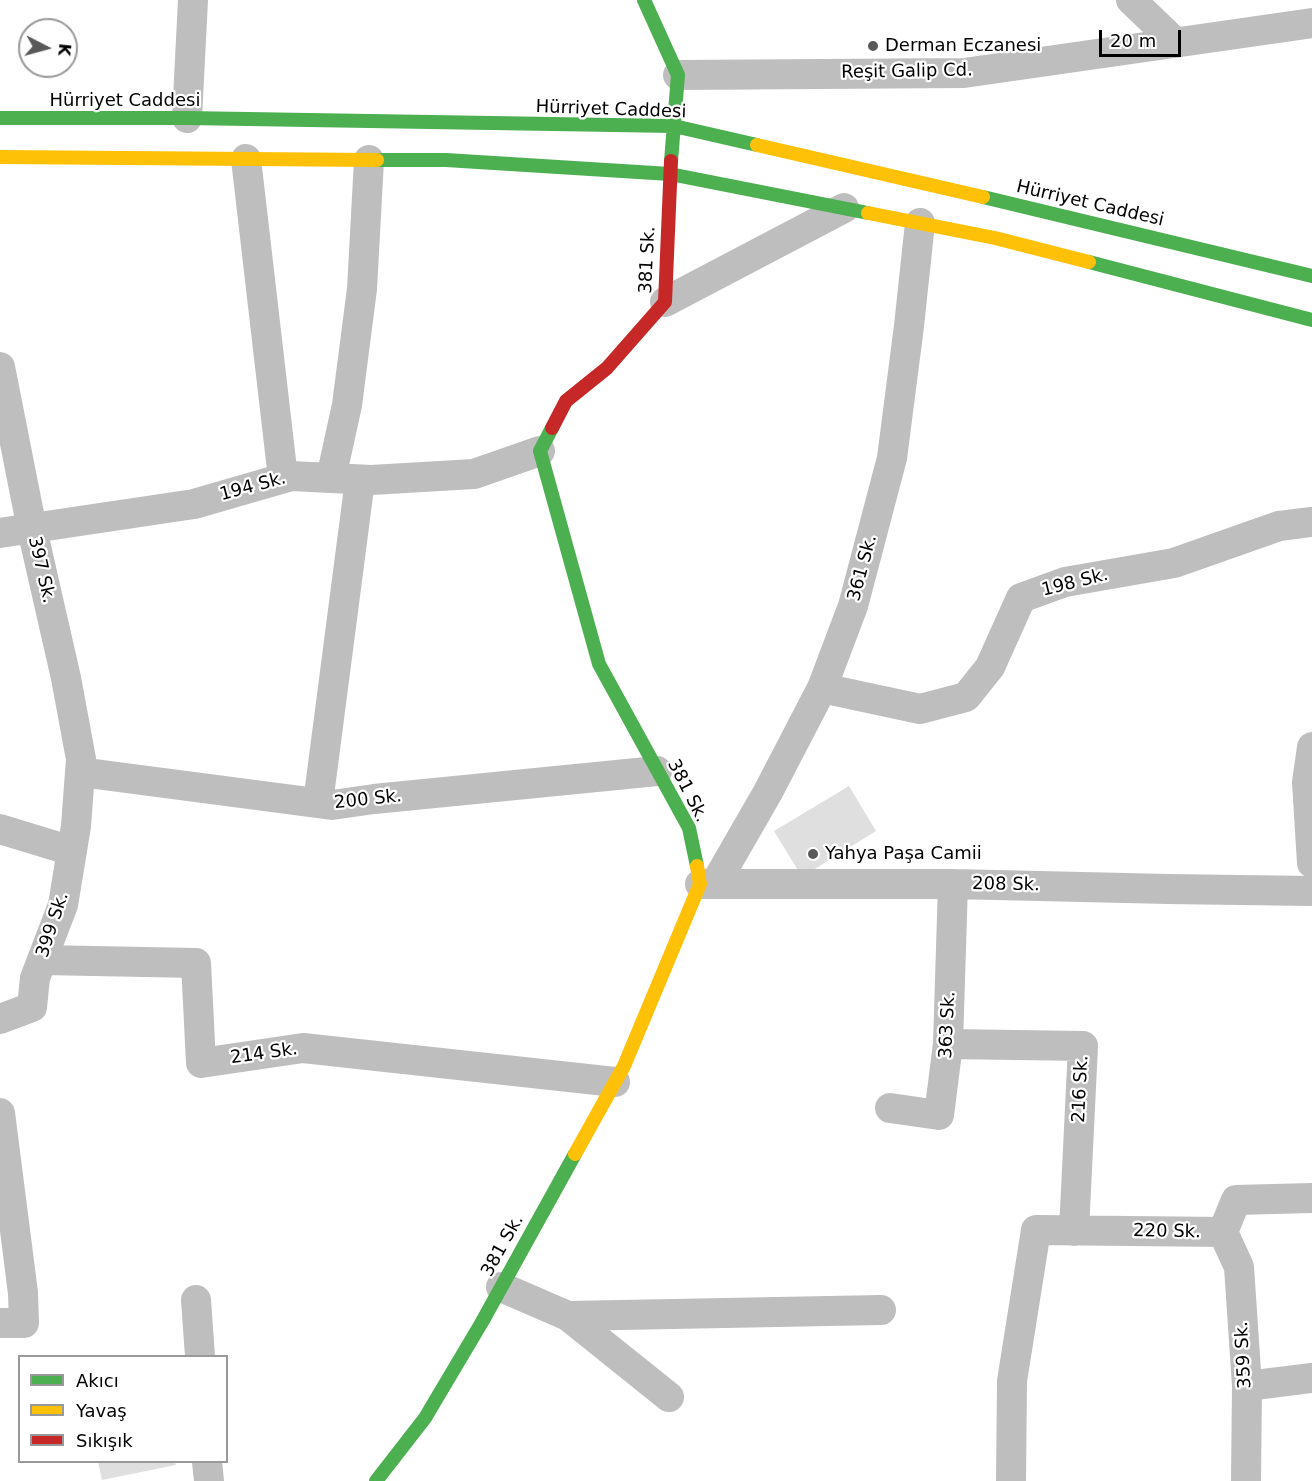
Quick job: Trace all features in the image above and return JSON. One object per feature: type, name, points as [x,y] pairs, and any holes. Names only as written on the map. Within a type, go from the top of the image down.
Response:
[{"type":"main road","points":[[645,0],[678,75]]},
{"type":"main road","name":"381 Sk.","points":[[376,1481],[425,1418],[624,1066],[708,884],[689,828],[599,664],[540,451],[566,401],[607,368],[665,302],[670,174],[678,75]]},
{"type":"main road","name":"Hürriyet Caddesi","points":[[0,118],[187,118],[674,126],[1112,227],[1312,276]]},
{"type":"main road","points":[[0,158],[446,160],[670,174],[995,238],[1312,320]]},
{"type":"street","points":[[187,118],[193,0]]},
{"type":"street","points":[[1131,0],[1176,43]]},
{"type":"street","name":"Reşit Galip Cd.","points":[[678,75],[964,73],[1312,23]]},
{"type":"street","points":[[246,159],[283,478]]},
{"type":"street","points":[[318,803],[346,479],[347,405],[362,289],[369,160]]},
{"type":"street","points":[[665,302],[844,208]]},
{"type":"street","name":"361 Sk.","points":[[708,884],[768,792],[822,688],[853,606],[892,458],[920,223]]},
{"type":"street","name":"397 Sk.","points":[[0,367],[32,529],[66,678],[81,759],[80,772]]},
{"type":"street","name":"194 Sk.","points":[[0,533],[194,504],[291,476],[346,479],[474,474],[540,451]]},
{"type":"street","name":"198 Sk.","points":[[822,688],[921,709],[966,697],[990,667],[1021,598],[1065,582],[1174,563],[1279,526],[1312,522]]},
{"type":"street","points":[[1312,747],[1307,782],[1312,863]]},
{"type":"street","name":"200 Sk.","points":[[80,772],[332,805],[657,771]]},
{"type":"street","name":"399 Sk.","points":[[0,1019],[32,1007],[35,978],[63,905],[76,826],[80,772]]},
{"type":"street","points":[[0,829],[72,851]]},
{"type":"street","name":"208 Sk.","points":[[708,884],[953,884],[1168,890],[1312,891]]},
{"type":"street","name":"363 Sk.","points":[[890,1108],[939,1115],[948,1044],[953,884]]},
{"type":"street","name":"214 Sk.","points":[[42,960],[196,963],[201,1063],[303,1048],[615,1082]]},
{"type":"street","name":"216 Sk.","points":[[948,1044],[1083,1046],[1074,1231]]},
{"type":"street","points":[[0,1113],[23,1293],[12,1323]]},
{"type":"street","name":"220 Sk.","points":[[1011,1481],[1012,1382],[1036,1230],[1223,1232],[1236,1200],[1312,1198]]},
{"type":"street","name":"359 Sk.","points":[[1223,1232],[1239,1267],[1246,1386],[1246,1481]]},
{"type":"street","points":[[501,1287],[568,1316],[669,1397]]},
{"type":"street","points":[[196,1300],[200,1355]]},
{"type":"street","points":[[568,1316],[880,1310]]},
{"type":"street","points":[[1246,1386],[1312,1378]]},
{"type":"street","points":[[207,1463],[209,1481]]},
{"type":"building","name":"Yahya Paşa Camii","points":[[849,786],[876,831],[802,877],[774,831]]},
{"type":"building","points":[[98,1463],[175,1463],[176,1465],[102,1480]]},
{"type":"traffic: fast","points":[[644,0],[678,75],[671,161]]},
{"type":"traffic: fast","points":[[0,118],[187,118],[674,126],[757,145]]},
{"type":"traffic: fast","points":[[377,160],[446,160],[670,174],[868,213]]},
{"type":"traffic: fast","points":[[983,197],[1312,276]]},
{"type":"traffic: fast","points":[[1089,262],[1312,320]]},
{"type":"traffic: fast","points":[[552,428],[540,451],[599,664],[689,828],[697,866]]},
{"type":"traffic: fast","points":[[376,1481],[425,1418],[482,1322],[575,1154]]},
{"type":"traffic: slow","points":[[757,145],[983,197]]},
{"type":"traffic: slow","points":[[0,157],[377,160]]},
{"type":"traffic: slow","points":[[868,213],[995,238],[1089,262]]},
{"type":"traffic: slow","points":[[575,1154],[624,1066],[700,884],[697,866]]},
{"type":"traffic: jam","points":[[552,428],[566,401],[607,368],[665,302],[671,161]]},
{"type":"place","name":"Derman Eczanesi","points":[[873,46]]},
{"type":"place","name":"Yahya Paşa Camii","points":[[813,854]]}]
